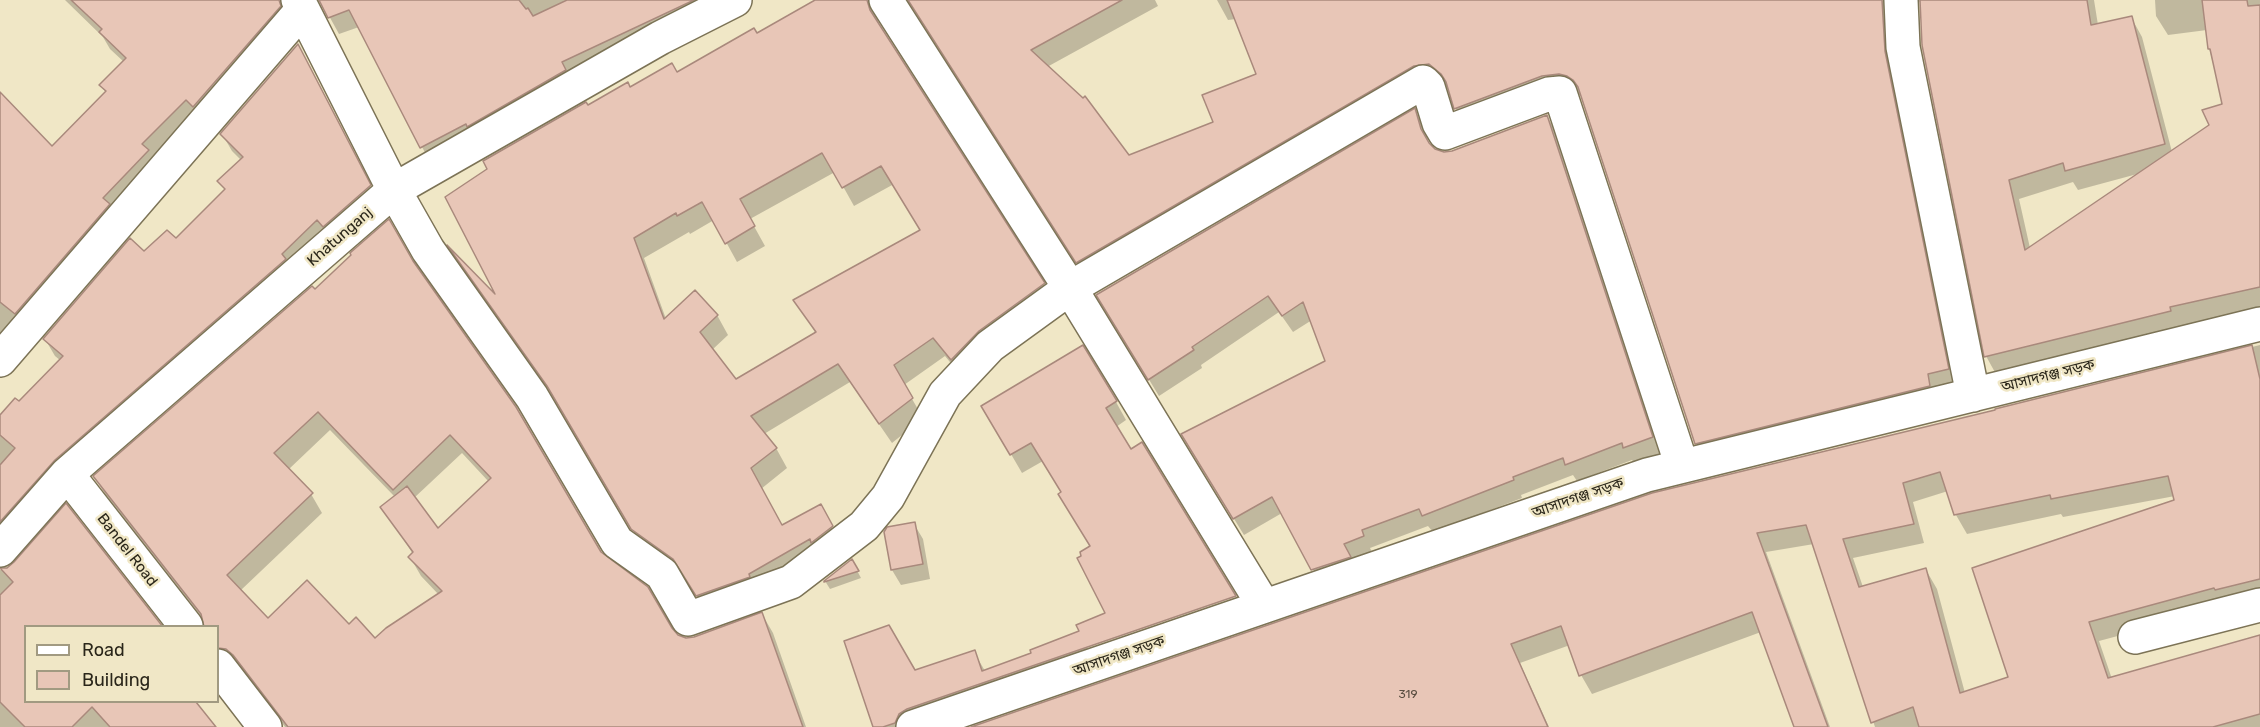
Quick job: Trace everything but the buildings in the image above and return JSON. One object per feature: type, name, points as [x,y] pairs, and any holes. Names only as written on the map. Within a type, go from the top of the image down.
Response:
[{"type":"street","name":"Khatunganj","points":[[0,550],[67,474],[394,190],[660,38],[735,0]]},
{"type":"street","points":[[886,0],[1070,288],[1264,606]]},
{"type":"street","points":[[1902,0],[1903,47],[1973,395]]},
{"type":"street","points":[[0,360],[300,5],[394,190],[428,250],[532,397],[617,542],[662,574],[688,619],[791,582],[864,526],[888,497],[945,394],[990,346],[1070,288],[1423,82],[1428,87],[1439,123],[1445,133],[1549,94],[1560,93],[1682,466]]},
{"type":"street","name":"আসাদগঞ্জ সড়ক","points":[[913,727],[945,722],[1264,606],[1647,475],[2260,324]]},
{"type":"street","name":"Bandel Road","points":[[67,474],[184,625]]},
{"type":"street","points":[[2135,637],[2260,605]]},
{"type":"street","points":[[219,667],[265,727]]}]
